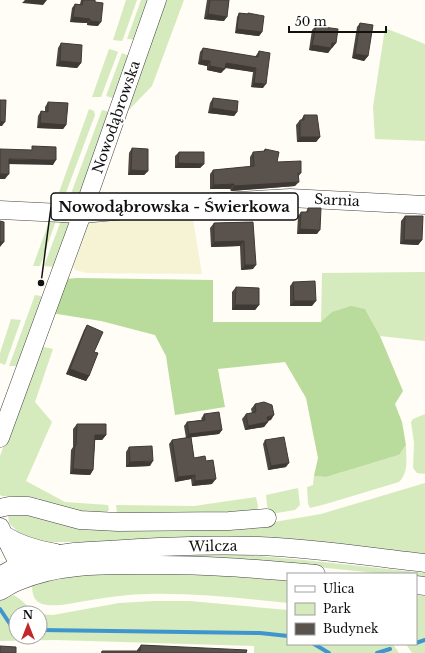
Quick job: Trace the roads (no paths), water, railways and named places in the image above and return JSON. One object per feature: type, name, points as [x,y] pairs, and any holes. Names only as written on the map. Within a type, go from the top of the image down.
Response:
[{"type":"street","name":"Nowodąbrowska","points":[[0,438],[82,214],[157,0]]},
{"type":"street","name":"Sarnia","points":[[0,210],[82,214],[203,203],[290,198],[425,206]]},
{"type":"street","points":[[0,508],[9,506],[28,506],[80,520],[118,522],[229,521],[267,518]]},
{"type":"street","points":[[0,591],[10,574],[1,538],[35,549],[58,554]]},
{"type":"street","name":"Wilcza","points":[[10,574],[34,560],[58,554],[82,551],[182,547],[259,546],[425,563]]},
{"type":"street","name":"Wilcza","points":[[10,574],[40,573],[110,565],[187,564],[247,567],[306,573]]},
{"type":"waterway","points":[[0,609],[8,621]]},
{"type":"waterway","points":[[48,630],[260,633],[287,636]]},
{"type":"waterway","points":[[417,643],[425,640]]},
{"type":"waterway","points":[[316,645],[329,653]]},
{"type":"waterway","points":[[377,653],[390,649]]},
{"type":"place","name":"Nowodąbrowska - Świerkowa","points":[[41,283]]}]
